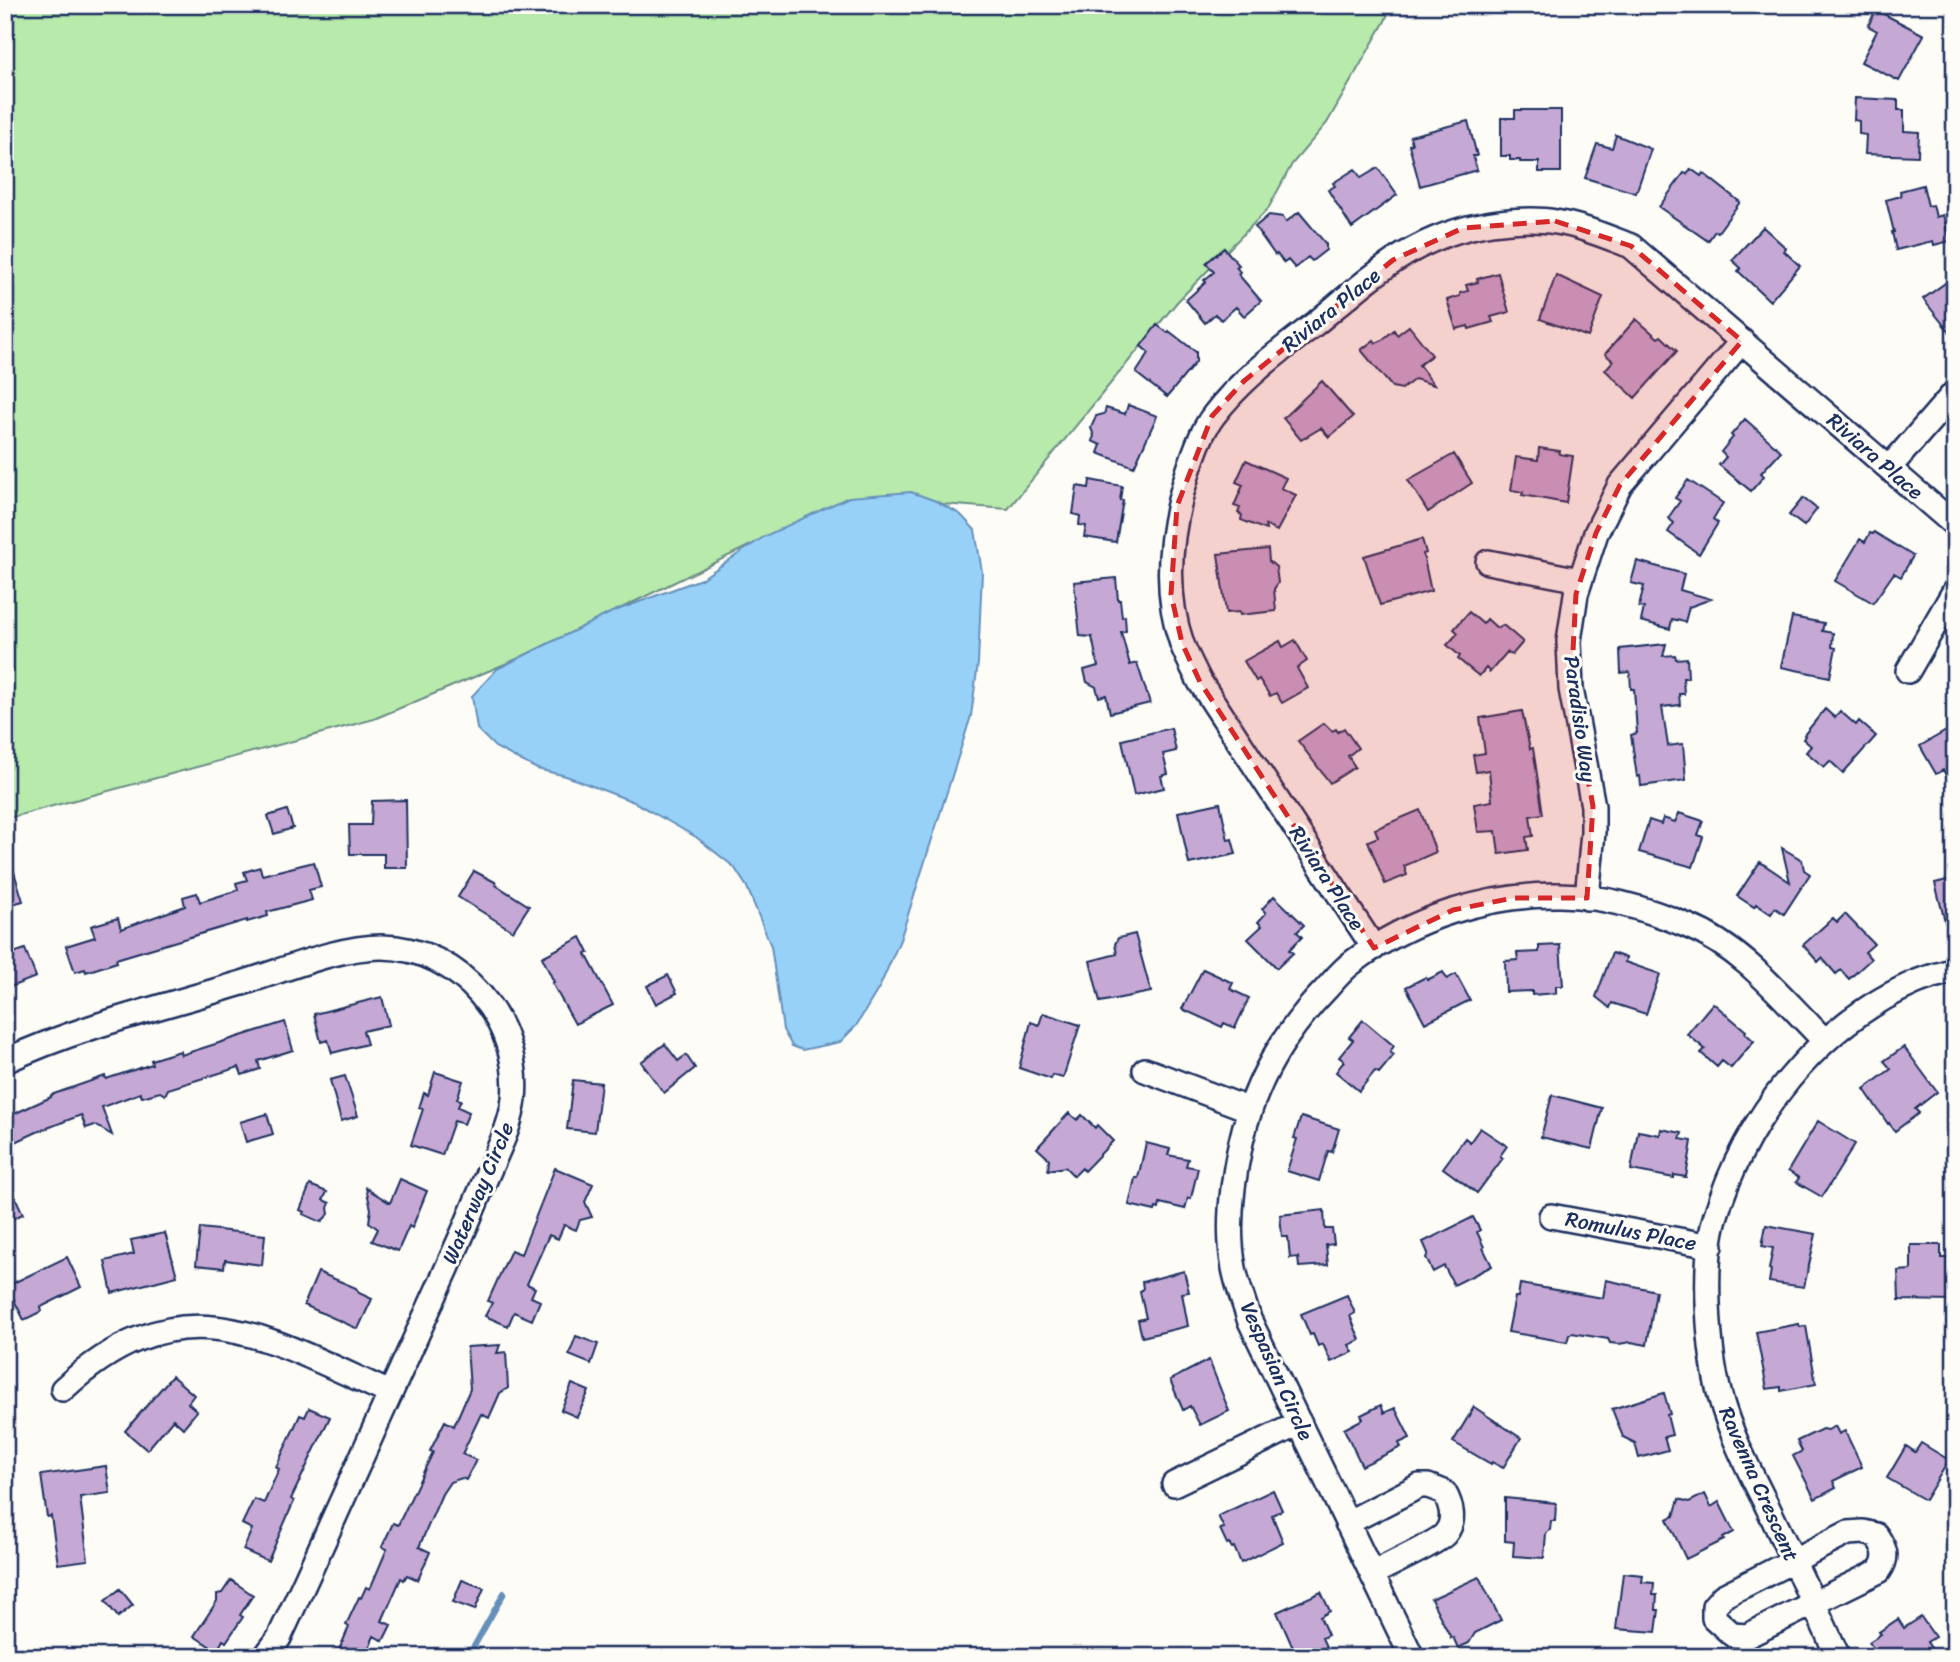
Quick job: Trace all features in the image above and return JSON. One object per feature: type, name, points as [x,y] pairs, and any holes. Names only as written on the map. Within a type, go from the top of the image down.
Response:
[{"type":"street","name":"Riviara Place","points":[[1374,948],[1200,682],[1182,643],[1171,594],[1171,550],[1177,506],[1192,459],[1212,416],[1244,381],[1393,260],[1426,241],[1463,228],[1501,222],[1555,221],[1631,246],[1955,525]]},
{"type":"street","name":"Paradisio Way","points":[[1587,898],[1593,806],[1572,689],[1569,641],[1576,594],[1595,533],[1620,485],[1742,341]]},
{"type":"street","points":[[1889,468],[1955,392]]},
{"type":"street","points":[[1488,562],[1580,580]]},
{"type":"street","points":[[1908,671],[1955,590]]},
{"type":"street","name":"Vespasian Circle","points":[[1412,1657],[1249,1319],[1234,1269],[1230,1226],[1234,1179],[1248,1109],[1270,1060],[1310,1005],[1351,963],[1399,933],[1453,910],[1513,898],[1561,895],[1617,902],[1690,926],[1737,953],[1825,1040]]},
{"type":"street","name":"Waterway Circle","points":[[5,1060],[70,1035],[352,950],[381,947],[414,952],[438,961],[470,983],[498,1017],[508,1041],[515,1083],[511,1121],[279,1638],[265,1657]]},
{"type":"street","name":"Ravenna Crescent","points":[[1838,1657],[1815,1604],[1733,1438],[1721,1397],[1713,1366],[1708,1273],[1715,1220],[1736,1163],[1770,1105],[1798,1067],[1835,1030],[1915,982],[1955,970]]},
{"type":"street","points":[[1145,1070],[1248,1109]]},
{"type":"street","name":"Romulus Place","points":[[1551,1216],[1712,1246]]},
{"type":"street","points":[[62,1389],[103,1357],[131,1341],[162,1330],[196,1326],[241,1331],[390,1394]]},
{"type":"street","points":[[1174,1484],[1300,1423]]},
{"type":"street","points":[[1347,1522],[1419,1486],[1428,1486],[1444,1492],[1451,1504],[1451,1522],[1445,1534],[1372,1574]]},
{"type":"street","points":[[1848,1533],[1876,1535],[1885,1548],[1885,1563],[1879,1571],[1815,1604],[1747,1636],[1733,1635],[1714,1618],[1714,1606],[1723,1596],[1848,1533]]},
{"type":"street","name":"Ravenna Crescent","points":[[1815,1604],[1848,1657]]},
{"type":"highlighted area","points":[[1555,221],[1631,246],[1742,341],[1620,485],[1596,533],[1576,594],[1571,689],[1593,806],[1587,898],[1513,898],[1453,910],[1374,948],[1200,682],[1182,643],[1171,594],[1177,506],[1212,416],[1244,381],[1393,260],[1463,228]]},
{"type":"green space","points":[[5,5],[1391,5],[1385,21],[1327,123],[1292,164],[1268,209],[1177,302],[1008,509],[849,497],[517,659],[374,719],[5,819]]},
{"type":"water","points":[[911,492],[960,514],[975,530],[982,572],[978,663],[971,716],[900,940],[880,986],[856,1026],[840,1042],[802,1050],[792,1046],[783,1030],[771,946],[747,887],[734,867],[696,837],[634,802],[566,776],[537,769],[495,747],[477,729],[472,696],[497,669],[612,612],[701,579],[765,536],[849,497]]},
{"type":"building","points":[[1876,10],[1924,35],[1899,81],[1861,62],[1877,31],[1868,26]]},
{"type":"building","points":[[1855,98],[1898,100],[1898,110],[1904,110],[1904,131],[1919,132],[1918,156],[1865,154],[1866,135],[1859,134],[1859,121],[1854,120]]},
{"type":"building","points":[[1515,110],[1561,110],[1561,172],[1539,172],[1539,162],[1520,162],[1510,160],[1510,156],[1501,156],[1501,118],[1515,118]]},
{"type":"building","points":[[1468,121],[1477,156],[1473,156],[1477,170],[1420,186],[1409,145],[1412,144],[1410,136]]},
{"type":"building","points":[[1616,135],[1651,149],[1636,193],[1585,178],[1597,144],[1612,148]]},
{"type":"building","points":[[1378,168],[1397,195],[1352,228],[1328,190],[1335,186],[1333,183],[1355,169],[1361,178]]},
{"type":"building","points":[[1691,169],[1701,176],[1703,173],[1740,202],[1708,241],[1659,207],[1684,173],[1687,174]]},
{"type":"building","points":[[1923,185],[1928,206],[1933,205],[1936,217],[1943,215],[1950,241],[1934,245],[1933,241],[1896,250],[1886,200],[1901,196],[1900,191]]},
{"type":"building","points":[[1299,212],[1326,244],[1326,250],[1312,261],[1308,257],[1295,268],[1288,260],[1284,263],[1275,255],[1255,227],[1269,215],[1283,217],[1286,222]]},
{"type":"building","points":[[1763,227],[1786,248],[1784,251],[1800,266],[1770,301],[1738,271],[1741,268],[1732,260]]},
{"type":"building","points":[[1224,248],[1239,265],[1236,267],[1240,272],[1238,274],[1261,301],[1244,316],[1236,307],[1221,320],[1215,314],[1205,323],[1186,300],[1214,272],[1206,263]]},
{"type":"building","points":[[1498,273],[1509,312],[1491,317],[1493,322],[1469,329],[1468,326],[1456,329],[1447,300],[1468,291],[1466,285],[1478,282],[1477,279]]},
{"type":"building","points":[[1556,275],[1603,297],[1588,337],[1540,319]]},
{"type":"building","points":[[1955,276],[1955,339],[1923,299]]},
{"type":"building","points":[[1636,319],[1677,351],[1635,398],[1605,370],[1613,361],[1605,354]]},
{"type":"building","points":[[1157,325],[1196,352],[1196,362],[1167,397],[1136,373],[1149,353],[1141,346]]},
{"type":"building","points":[[1409,326],[1432,355],[1419,365],[1434,385],[1415,379],[1402,389],[1392,387],[1361,350],[1374,340],[1376,343],[1381,341],[1394,330],[1397,335]]},
{"type":"building","points":[[1322,381],[1353,417],[1329,437],[1321,428],[1301,440],[1283,418]]},
{"type":"building","points":[[1128,405],[1157,416],[1134,467],[1098,453],[1101,445],[1092,441],[1094,436],[1091,428],[1096,416],[1104,414],[1106,408],[1125,414]]},
{"type":"building","points":[[1745,419],[1781,451],[1761,473],[1764,476],[1751,491],[1719,465],[1726,457],[1721,452]]},
{"type":"building","points":[[1539,448],[1573,456],[1566,503],[1522,495],[1523,492],[1511,490],[1516,457],[1538,460]]},
{"type":"building","points":[[1454,454],[1472,483],[1428,512],[1408,480]]},
{"type":"building","points":[[1246,460],[1286,478],[1281,488],[1296,495],[1277,531],[1265,525],[1266,530],[1241,520],[1242,515],[1238,513],[1240,508],[1234,506],[1243,485],[1236,482]]},
{"type":"building","points":[[1090,480],[1122,486],[1120,500],[1123,500],[1116,542],[1084,537],[1086,526],[1079,525],[1080,516],[1073,514],[1077,486],[1089,488]]},
{"type":"building","points":[[1688,480],[1723,503],[1713,519],[1718,523],[1699,554],[1668,532],[1674,523],[1668,518],[1680,501],[1675,498]]},
{"type":"building","points":[[1803,498],[1817,509],[1804,526],[1789,515]]},
{"type":"building","points":[[1874,532],[1913,556],[1901,577],[1894,573],[1873,603],[1835,581],[1860,539],[1865,542],[1870,533]]},
{"type":"building","points":[[1422,539],[1431,591],[1380,605],[1364,556]]},
{"type":"building","points":[[1268,549],[1269,561],[1276,567],[1276,611],[1240,615],[1239,612],[1226,613],[1218,554]]},
{"type":"building","points":[[1637,561],[1684,574],[1680,590],[1711,599],[1689,607],[1685,622],[1672,619],[1670,629],[1641,621],[1644,608],[1639,607],[1644,586],[1631,583]]},
{"type":"building","points":[[1116,578],[1122,617],[1125,616],[1126,631],[1121,632],[1130,665],[1137,663],[1150,703],[1110,713],[1106,695],[1099,697],[1096,687],[1087,682],[1084,670],[1098,666],[1092,637],[1080,636],[1074,582]]},
{"type":"building","points":[[1469,612],[1483,624],[1487,619],[1497,628],[1503,625],[1523,642],[1512,655],[1507,652],[1490,672],[1486,668],[1479,676],[1458,659],[1460,656],[1447,645],[1458,633],[1454,629]]},
{"type":"building","points":[[1792,617],[1824,623],[1822,631],[1833,633],[1832,647],[1836,648],[1830,677],[1781,667]]},
{"type":"building","points":[[1295,640],[1307,661],[1297,668],[1308,688],[1282,703],[1276,693],[1270,696],[1259,679],[1256,681],[1244,661],[1280,641],[1283,647]]},
{"type":"building","points":[[1666,644],[1663,656],[1687,658],[1688,678],[1683,678],[1684,694],[1679,694],[1680,705],[1662,707],[1668,746],[1683,744],[1686,780],[1641,786],[1640,776],[1637,777],[1631,735],[1637,733],[1634,689],[1631,689],[1630,672],[1621,673],[1620,649]]},
{"type":"building","points":[[1825,709],[1835,718],[1840,711],[1856,725],[1859,721],[1876,736],[1843,773],[1830,761],[1824,767],[1806,752],[1811,746],[1803,739],[1804,735]]},
{"type":"building","points":[[1522,711],[1530,749],[1533,748],[1543,814],[1530,816],[1533,836],[1526,837],[1528,850],[1499,854],[1496,831],[1478,832],[1474,804],[1492,801],[1489,770],[1476,772],[1473,755],[1485,753],[1480,718]]},
{"type":"building","points":[[1324,723],[1332,731],[1336,729],[1338,732],[1344,728],[1358,748],[1348,756],[1355,767],[1330,783],[1298,741]]},
{"type":"building","points":[[1955,726],[1955,790],[1943,770],[1936,774],[1920,746]]},
{"type":"building","points":[[1171,728],[1176,751],[1163,754],[1168,774],[1161,776],[1164,788],[1134,795],[1122,740]]},
{"type":"building","points":[[406,800],[407,868],[384,868],[384,854],[350,854],[349,825],[371,825],[372,801]]},
{"type":"building","points":[[1220,803],[1228,840],[1232,839],[1236,854],[1189,864],[1178,812]]},
{"type":"building","points":[[287,810],[293,828],[274,834],[268,816]]},
{"type":"building","points":[[1420,810],[1436,852],[1404,866],[1407,875],[1385,884],[1368,841],[1378,837],[1375,829]]},
{"type":"building","points":[[1679,813],[1703,821],[1698,835],[1703,837],[1693,867],[1639,852],[1649,820],[1661,824],[1663,818],[1675,822]]},
{"type":"building","points":[[1782,848],[1802,860],[1804,870],[1810,874],[1784,914],[1775,908],[1771,914],[1737,896],[1760,862],[1790,882]]},
{"type":"building","points":[[5,856],[9,856],[23,901],[5,906]]},
{"type":"building","points":[[314,862],[321,887],[309,890],[312,900],[267,912],[268,916],[116,959],[117,962],[86,972],[85,969],[75,972],[66,946],[95,937],[91,926],[118,918],[121,929],[185,906],[183,897],[197,893],[200,902],[238,890],[236,883],[247,880],[244,872],[260,867],[262,875]]},
{"type":"building","points":[[474,871],[529,906],[513,931],[458,897]]},
{"type":"building","points":[[1955,878],[1955,937],[1949,937],[1935,883]]},
{"type":"building","points":[[1274,896],[1304,925],[1297,932],[1302,937],[1289,950],[1293,953],[1277,968],[1248,939],[1262,926],[1258,922],[1266,913],[1262,909]]},
{"type":"building","points":[[1845,914],[1874,944],[1865,952],[1871,959],[1849,979],[1841,970],[1836,974],[1822,958],[1818,962],[1803,945],[1833,918],[1837,922]]},
{"type":"building","points":[[1135,934],[1151,992],[1100,1002],[1090,961],[1117,954],[1115,944],[1118,938]]},
{"type":"building","points":[[581,937],[589,953],[586,954],[613,1005],[575,1024],[552,983],[554,982],[542,957]]},
{"type":"building","points":[[1560,945],[1563,986],[1556,986],[1556,993],[1532,995],[1532,991],[1506,992],[1505,961],[1518,960],[1517,953],[1539,952],[1539,946]]},
{"type":"building","points":[[25,949],[36,977],[5,989],[5,956]]},
{"type":"building","points":[[1612,953],[1626,958],[1625,962],[1660,974],[1646,1014],[1612,1003],[1610,1008],[1596,997]]},
{"type":"building","points":[[1203,969],[1233,983],[1230,989],[1249,998],[1235,1028],[1224,1023],[1222,1027],[1182,1009]]},
{"type":"building","points":[[1443,972],[1447,979],[1456,974],[1470,1000],[1425,1023],[1406,987]]},
{"type":"building","points":[[668,975],[677,993],[656,1004],[647,986]]},
{"type":"building","points":[[382,997],[389,1025],[363,1031],[367,1044],[332,1053],[328,1040],[321,1042],[314,1014]]},
{"type":"building","points":[[1713,1003],[1754,1041],[1731,1068],[1722,1061],[1717,1067],[1701,1053],[1705,1049],[1687,1034]]},
{"type":"building","points":[[1043,1013],[1080,1025],[1063,1078],[1052,1075],[1051,1079],[1019,1068],[1031,1022],[1039,1025]]},
{"type":"building","points":[[1363,1020],[1394,1046],[1390,1052],[1394,1055],[1379,1073],[1375,1071],[1359,1091],[1336,1072],[1344,1061],[1339,1057],[1353,1040],[1349,1037]]},
{"type":"building","points":[[285,1022],[293,1050],[258,1061],[260,1069],[242,1075],[239,1067],[168,1089],[165,1095],[160,1092],[142,1097],[140,1093],[102,1107],[112,1135],[95,1125],[86,1128],[81,1115],[5,1147],[5,1118],[51,1095],[105,1076],[106,1079],[152,1064],[151,1060],[180,1051],[181,1055]]},
{"type":"building","points":[[665,1044],[678,1061],[686,1055],[695,1068],[664,1093],[641,1062]]},
{"type":"building","points":[[1904,1047],[1937,1092],[1915,1109],[1919,1113],[1895,1131],[1864,1089],[1891,1069],[1884,1061]]},
{"type":"building","points":[[435,1072],[463,1081],[457,1099],[461,1100],[458,1107],[469,1112],[464,1124],[454,1121],[442,1155],[411,1145],[423,1109],[419,1108],[424,1093],[428,1095]]},
{"type":"building","points":[[345,1076],[358,1116],[341,1121],[330,1080]]},
{"type":"building","points":[[573,1080],[601,1083],[595,1132],[567,1129]]},
{"type":"building","points":[[1552,1095],[1602,1108],[1592,1149],[1541,1137]]},
{"type":"building","points":[[1069,1113],[1077,1120],[1082,1115],[1113,1141],[1084,1171],[1082,1168],[1074,1176],[1065,1167],[1048,1170],[1049,1159],[1037,1148]]},
{"type":"building","points":[[267,1114],[273,1134],[246,1142],[240,1122]]},
{"type":"building","points":[[1301,1117],[1339,1129],[1332,1152],[1328,1151],[1319,1181],[1287,1171]]},
{"type":"building","points":[[1818,1121],[1855,1144],[1822,1197],[1796,1182],[1799,1178],[1788,1171]]},
{"type":"building","points":[[1480,1128],[1507,1146],[1500,1156],[1503,1158],[1477,1193],[1443,1168],[1465,1138],[1470,1142]]},
{"type":"building","points":[[1661,1129],[1682,1133],[1680,1139],[1692,1141],[1686,1177],[1674,1175],[1674,1178],[1631,1170],[1638,1131],[1660,1135]]},
{"type":"building","points":[[1146,1143],[1170,1149],[1168,1155],[1188,1159],[1186,1166],[1198,1168],[1191,1198],[1188,1198],[1185,1209],[1160,1203],[1159,1209],[1156,1208],[1155,1211],[1129,1205]]},
{"type":"building","points":[[555,1168],[593,1184],[585,1202],[592,1217],[580,1220],[576,1230],[564,1225],[558,1239],[549,1235],[527,1284],[535,1288],[531,1297],[540,1301],[532,1320],[514,1312],[508,1326],[485,1316],[492,1303],[488,1301],[511,1250],[521,1254]]},
{"type":"building","points":[[5,1175],[23,1214],[5,1222]]},
{"type":"building","points":[[400,1179],[427,1191],[412,1228],[409,1226],[398,1251],[372,1241],[378,1229],[369,1222],[371,1209],[366,1188],[390,1203]]},
{"type":"building","points":[[310,1185],[327,1192],[323,1200],[330,1203],[329,1214],[321,1222],[300,1210]]},
{"type":"building","points":[[1324,1210],[1325,1229],[1332,1229],[1334,1244],[1326,1245],[1328,1265],[1299,1267],[1298,1257],[1290,1258],[1288,1237],[1282,1237],[1280,1215]]},
{"type":"building","points":[[1473,1217],[1492,1266],[1454,1285],[1444,1266],[1433,1272],[1426,1258],[1428,1253],[1423,1242]]},
{"type":"building","points":[[1766,1225],[1816,1234],[1804,1287],[1769,1282],[1773,1248],[1762,1246]]},
{"type":"building","points":[[200,1228],[265,1235],[262,1265],[225,1260],[224,1268],[196,1265]]},
{"type":"building","points":[[165,1233],[177,1276],[112,1293],[105,1261],[134,1254],[131,1240]]},
{"type":"building","points":[[1911,1245],[1941,1245],[1941,1258],[1948,1258],[1948,1279],[1953,1279],[1953,1301],[1899,1300],[1898,1271],[1911,1270]]},
{"type":"building","points":[[67,1257],[81,1287],[41,1307],[42,1311],[24,1320],[7,1286]]},
{"type":"building","points":[[1184,1271],[1189,1292],[1182,1293],[1188,1326],[1142,1337],[1138,1320],[1146,1318],[1140,1292],[1143,1288],[1142,1282]]},
{"type":"building","points":[[318,1272],[356,1288],[359,1293],[372,1299],[358,1329],[304,1305]]},
{"type":"building","points":[[1606,1280],[1656,1291],[1647,1345],[1631,1342],[1610,1343],[1608,1339],[1572,1333],[1567,1342],[1508,1332],[1520,1284],[1603,1298]]},
{"type":"building","points":[[1347,1295],[1355,1313],[1350,1316],[1360,1340],[1349,1345],[1353,1352],[1331,1362],[1323,1344],[1318,1346],[1313,1334],[1310,1335],[1301,1314]]},
{"type":"building","points":[[1799,1324],[1800,1327],[1806,1326],[1816,1384],[1781,1391],[1781,1387],[1767,1389],[1756,1332]]},
{"type":"building","points":[[576,1336],[598,1344],[591,1364],[569,1355]]},
{"type":"building","points":[[500,1345],[497,1353],[506,1352],[508,1388],[500,1393],[489,1418],[481,1414],[462,1454],[476,1460],[466,1480],[462,1478],[450,1482],[442,1494],[419,1547],[430,1552],[418,1580],[407,1575],[404,1580],[401,1578],[382,1621],[391,1625],[383,1641],[374,1636],[365,1657],[354,1657],[339,1650],[349,1627],[346,1625],[359,1597],[361,1598],[366,1587],[370,1589],[387,1549],[382,1547],[393,1523],[398,1525],[445,1421],[454,1426],[470,1389],[467,1347]]},
{"type":"building","points":[[1209,1360],[1229,1411],[1200,1425],[1190,1406],[1183,1410],[1170,1380]]},
{"type":"building","points":[[172,1376],[194,1395],[188,1403],[197,1411],[183,1428],[173,1419],[147,1450],[125,1431]]},
{"type":"building","points":[[572,1384],[589,1391],[577,1417],[561,1410]]},
{"type":"building","points":[[1664,1393],[1672,1435],[1664,1437],[1668,1450],[1639,1458],[1635,1443],[1623,1437],[1612,1409]]},
{"type":"building","points":[[1381,1405],[1384,1413],[1395,1408],[1410,1438],[1399,1443],[1401,1447],[1362,1466],[1344,1429],[1363,1419],[1361,1415]]},
{"type":"building","points":[[1474,1407],[1521,1438],[1503,1468],[1453,1442]]},
{"type":"building","points":[[309,1408],[330,1417],[291,1499],[294,1501],[268,1561],[243,1550],[252,1529],[242,1524],[254,1499],[264,1503],[279,1469],[276,1467],[300,1415],[305,1417]]},
{"type":"building","points":[[1835,1426],[1839,1434],[1845,1431],[1862,1467],[1833,1481],[1836,1488],[1815,1499],[1793,1456],[1802,1451],[1797,1441]]},
{"type":"building","points":[[1921,1443],[1949,1460],[1925,1500],[1887,1478],[1906,1446],[1915,1452]]},
{"type":"building","points":[[106,1466],[110,1493],[80,1497],[88,1560],[58,1564],[51,1516],[47,1517],[41,1475]]},
{"type":"building","points":[[1273,1490],[1282,1510],[1272,1515],[1283,1542],[1241,1563],[1234,1547],[1227,1544],[1218,1516]]},
{"type":"building","points":[[1705,1494],[1711,1507],[1719,1502],[1734,1532],[1686,1559],[1667,1519],[1674,1516],[1679,1499],[1689,1502]]},
{"type":"building","points":[[1505,1498],[1556,1503],[1555,1521],[1551,1521],[1550,1530],[1546,1533],[1544,1558],[1513,1556],[1514,1542],[1505,1541]]},
{"type":"building","points":[[1623,1573],[1643,1575],[1642,1582],[1654,1583],[1653,1595],[1657,1595],[1656,1610],[1659,1610],[1656,1632],[1616,1629]]},
{"type":"building","points":[[1479,1577],[1501,1620],[1475,1633],[1469,1643],[1458,1648],[1431,1599]]},
{"type":"building","points":[[231,1580],[253,1595],[240,1615],[243,1617],[217,1651],[194,1636],[217,1601],[217,1594],[222,1593]]},
{"type":"building","points":[[462,1580],[484,1588],[475,1610],[453,1602]]},
{"type":"building","points":[[120,1589],[133,1605],[118,1617],[105,1601]]},
{"type":"building","points":[[1321,1592],[1330,1611],[1320,1617],[1328,1635],[1322,1638],[1328,1651],[1315,1657],[1297,1657],[1277,1612]]},
{"type":"building","points":[[1921,1617],[1935,1637],[1927,1642],[1937,1657],[1879,1657],[1869,1642],[1881,1634],[1879,1632],[1898,1619],[1904,1628]]},
{"type":"waterway","points":[[468,1657],[504,1593]]}]
